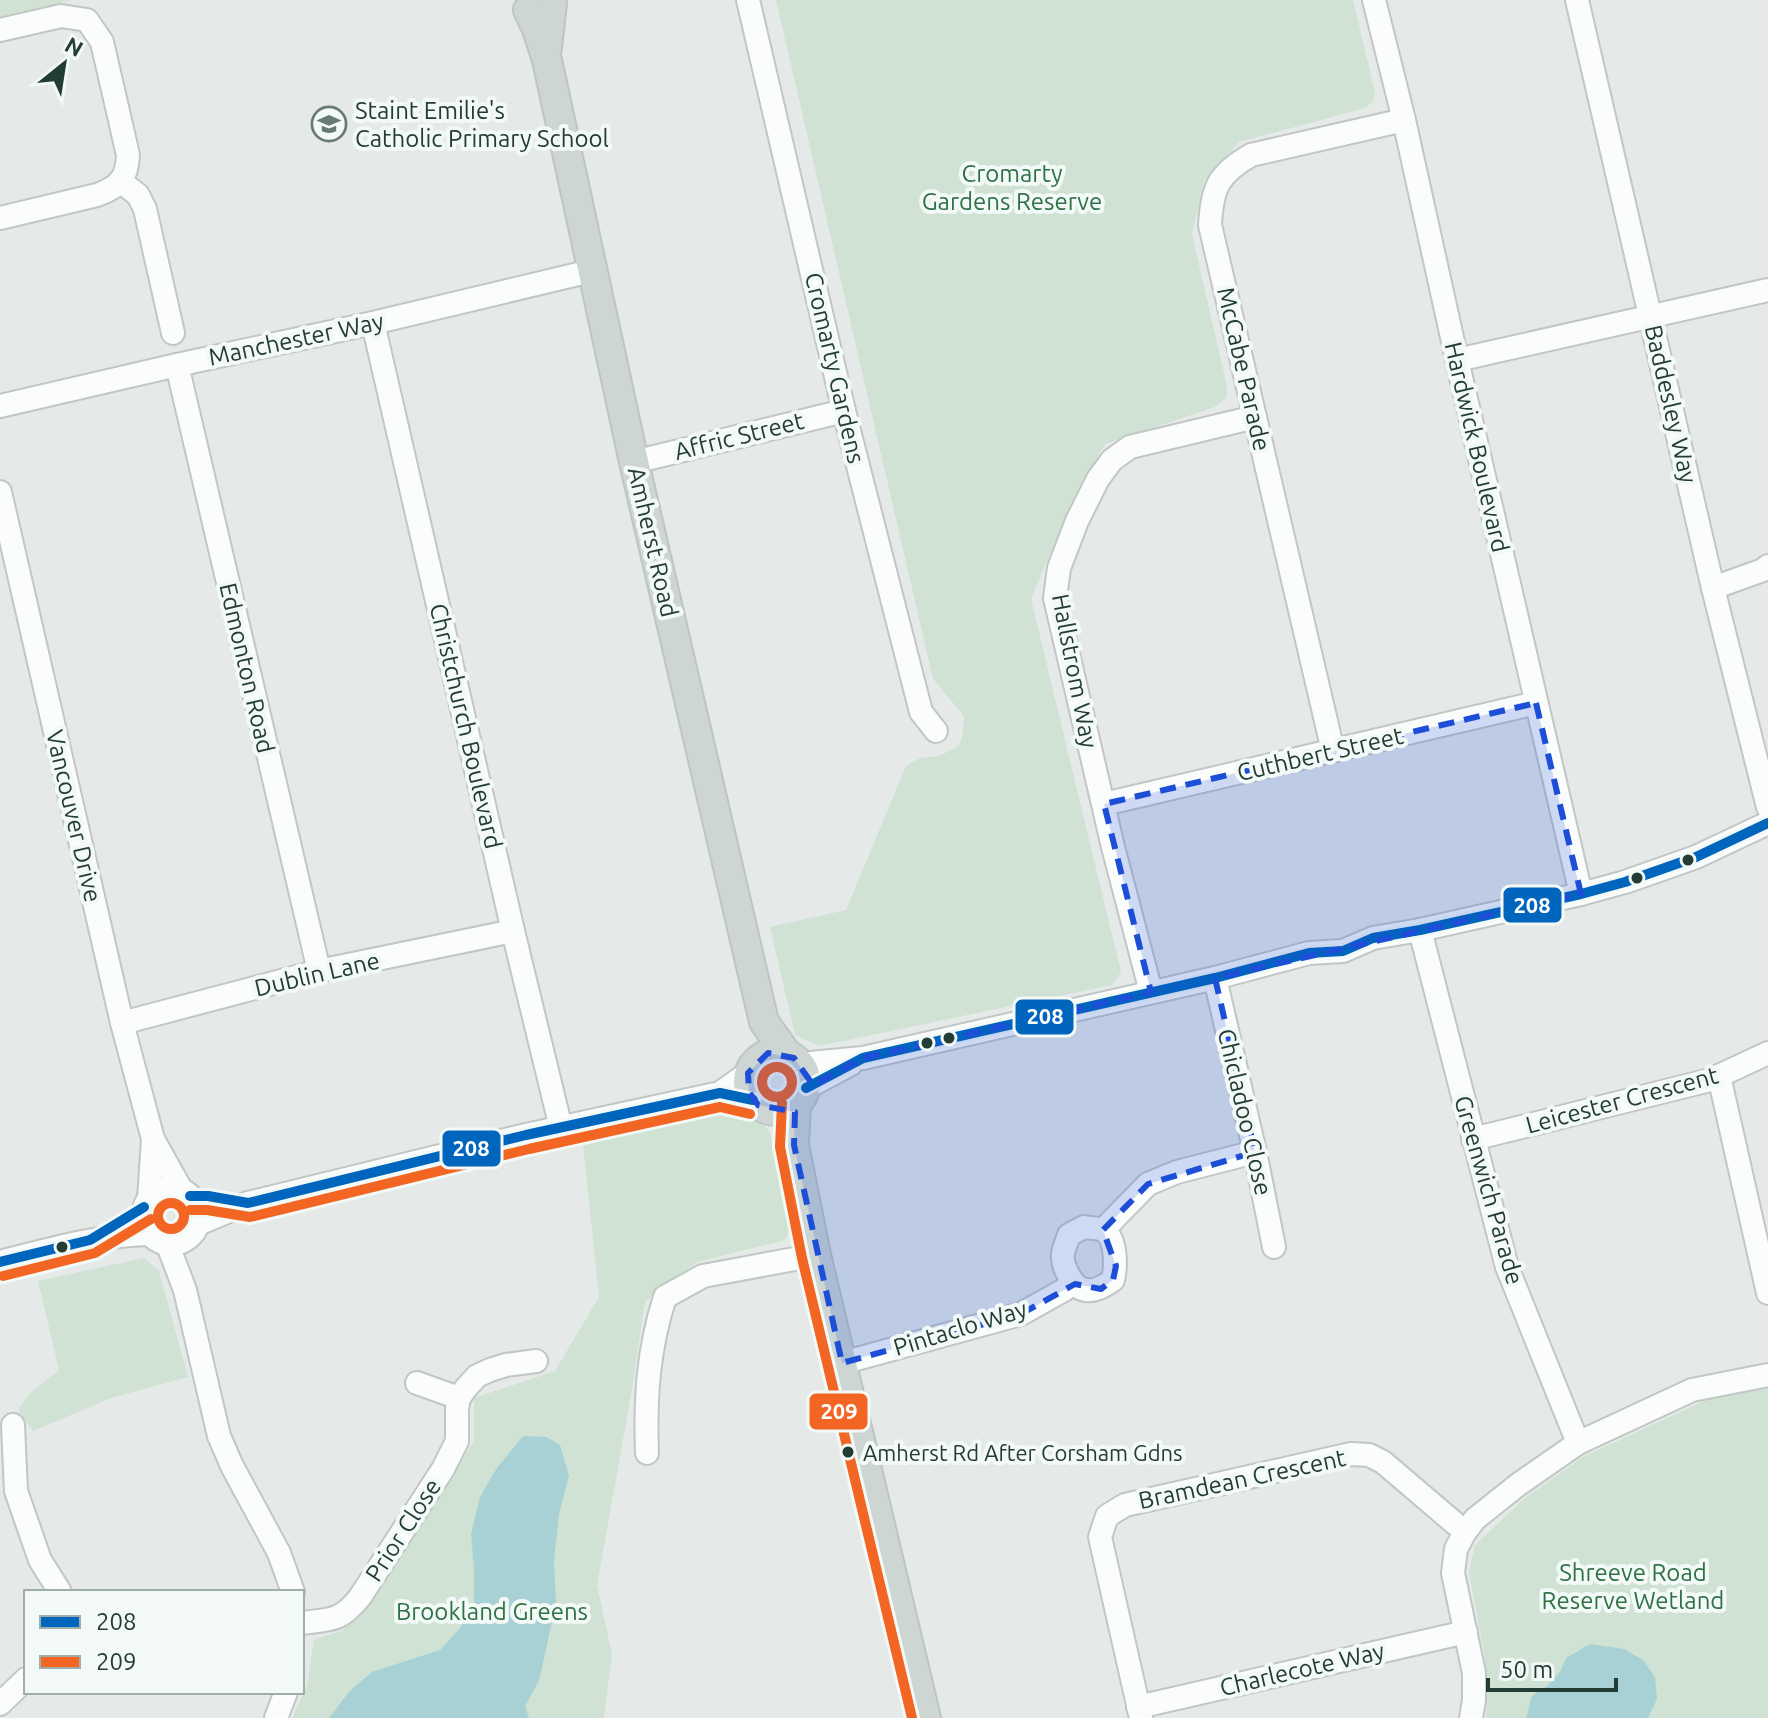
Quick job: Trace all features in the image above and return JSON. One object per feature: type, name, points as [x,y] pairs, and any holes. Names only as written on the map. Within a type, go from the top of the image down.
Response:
[{"type":"main road","name":"Amherst Road","points":[[538,3],[548,26],[547,60],[634,462],[926,1718]]},
{"type":"street","name":"Cromarty Gardens","points":[[748,0],[844,411],[921,712],[936,731]]},
{"type":"street","name":"Hardwick Boulevard","points":[[1374,0],[1581,894]]},
{"type":"street","name":"Baddesley Way","points":[[1577,0],[1713,588],[1768,807]]},
{"type":"street","points":[[0,30],[61,16],[87,20],[102,42],[128,155],[128,169],[111,190],[0,218]]},
{"type":"street","name":"McCabe Parade","points":[[1333,751],[1210,225],[1211,203],[1218,182],[1232,166],[1251,155],[1404,120]]},
{"type":"street","points":[[120,181],[138,195],[145,209],[173,333]]},
{"type":"street","name":"Manchester Way","points":[[0,406],[591,271]]},
{"type":"street","points":[[1457,360],[1768,290]]},
{"type":"street","name":"Christchurch Boulevard","points":[[373,323],[561,1128]]},
{"type":"street","name":"Edmonton Road","points":[[177,365],[319,971]]},
{"type":"street","name":"Affric Street","points":[[634,462],[844,411]]},
{"type":"street","name":"Hallstrom Way","points":[[1151,992],[1055,598],[1059,568],[1077,521],[1098,479],[1112,460],[1130,447],[1255,417]]},
{"type":"street","name":"Vancouver Drive","points":[[0,492],[122,1023],[153,1139],[186,1193]]},
{"type":"street","points":[[1713,588],[1768,566]]},
{"type":"street","name":"Cuthbert Street","points":[[1104,804],[1536,703]]},
{"type":"street","points":[[0,1262],[90,1240],[132,1235],[175,1235],[248,1203],[561,1128],[777,1082],[863,1058],[1215,978],[1309,953],[1343,951],[1373,938],[1581,894],[1696,857],[1768,823]]},
{"type":"street","name":"Greenwich Parade","points":[[1420,930],[1507,1267],[1578,1443]]},
{"type":"street","name":"Dublin Lane","points":[[122,1023],[319,971],[513,931]]},
{"type":"street","name":"Chicladoo Close","points":[[1215,978],[1274,1247]]},
{"type":"street","name":"Leicester Crescent","points":[[1473,1139],[1710,1080],[1768,1053]]},
{"type":"street","points":[[1719,1076],[1764,1253],[1768,1293]]},
{"type":"street","name":"Vancouver Drive","points":[[147,1203],[153,1139]]},
{"type":"street","points":[[1103,1230],[1148,1184],[1177,1172],[1255,1152]]},
{"type":"street","points":[[90,1240],[147,1203],[154,1194],[168,1188],[248,1203]]},
{"type":"street","points":[[175,1235],[198,1209],[186,1193]]},
{"type":"street","points":[[147,1203],[144,1222],[175,1235]]},
{"type":"street","points":[[1084,1227],[1103,1230],[1111,1239],[1114,1252],[1116,1266],[1113,1280],[1101,1289],[1092,1291],[1072,1282],[1063,1264],[1063,1252],[1069,1235],[1084,1227]]},
{"type":"street","points":[[175,1235],[219,1436],[279,1553],[292,1590]]},
{"type":"street","points":[[647,1453],[646,1392],[655,1328],[665,1297],[703,1276],[816,1255]]},
{"type":"street","name":"Pintaclo Way","points":[[842,1363],[1021,1314],[1064,1290],[1072,1282]]},
{"type":"street","points":[[417,1383],[459,1398],[477,1376],[506,1365],[536,1361]]},
{"type":"street","points":[[1471,1718],[1474,1673],[1453,1573],[1456,1549],[1475,1519],[1578,1443],[1692,1390],[1768,1375]]},
{"type":"street","name":"Prior Close","points":[[304,1623],[338,1618],[360,1597],[453,1450],[457,1441],[459,1398]]},
{"type":"street","points":[[13,1425],[16,1491],[40,1560],[59,1590]]},
{"type":"street","name":"Bramdean Crescent","points":[[1140,1712],[1100,1537],[1107,1516],[1125,1505],[1351,1454],[1369,1455],[1383,1462],[1465,1532]]},
{"type":"street","name":"Charlecote Way","points":[[1140,1712],[1466,1632]]},
{"type":"street","points":[[0,1704],[24,1681]]},
{"type":"street","points":[[276,1718],[285,1694]]},
{"type":"highlighted area","points":[[1536,703],[1581,894],[1215,978],[1255,1152],[1148,1184],[1103,1230],[1116,1266],[1113,1280],[1101,1289],[1075,1284],[1021,1314],[842,1363],[794,1145],[795,1112],[758,1105],[749,1092],[748,1073],[768,1053],[794,1058],[813,1085],[863,1058],[1151,992],[1104,804]]},
{"type":"green space","points":[[0,0],[72,0],[0,17]]},
{"type":"green space","name":"Cromarty Gardens Reserve","points":[[776,0],[1353,0],[1375,93],[1373,102],[1365,108],[1239,142],[1204,181],[1192,234],[1227,386],[1226,398],[1215,407],[1105,444],[1065,520],[1031,599],[1121,972],[1112,985],[819,1046],[795,1035],[770,927],[846,910],[906,766],[920,758],[939,756],[959,746],[964,716],[933,679]]},
{"type":"green space","name":"Brookland Greens","points":[[733,1108],[755,1114],[770,1132],[793,1225],[785,1240],[697,1262],[645,1302],[597,1585],[612,1654],[604,1718],[292,1718],[307,1685],[314,1640],[343,1630],[362,1614],[474,1441],[474,1398],[555,1371],[599,1297],[583,1144]]},
{"type":"green space","points":[[144,1258],[159,1271],[188,1377],[111,1398],[33,1431],[18,1410],[29,1394],[59,1370],[38,1281]]},
{"type":"green space","name":"Shreeve Road Reserve Wetland","points":[[1768,1388],[1768,1718],[1486,1718],[1485,1658],[1469,1572],[1475,1545],[1525,1498],[1583,1457],[1706,1400]]},
{"type":"water","points":[[523,1436],[546,1437],[560,1445],[569,1476],[559,1514],[554,1561],[556,1603],[539,1681],[525,1706],[529,1718],[329,1718],[349,1692],[372,1672],[440,1650],[460,1628],[474,1603],[471,1534],[480,1497],[497,1468]]},
{"type":"water","points":[[1590,1644],[1624,1649],[1643,1660],[1655,1677],[1657,1699],[1648,1718],[1526,1718],[1532,1696],[1560,1672],[1566,1658]]},
{"type":"transit line","name":"208","points":[[806,1088],[863,1058],[1215,978],[1309,953],[1343,951],[1373,938],[1625,882],[1696,857],[1768,823]]},
{"type":"transit line","name":"209","points":[[777,1067],[783,1068],[791,1076],[792,1082],[791,1088],[783,1096],[777,1097],[771,1096],[763,1088],[762,1082],[763,1076],[771,1068],[777,1067]]},
{"type":"transit line","name":"208","points":[[190,1196],[248,1203],[526,1135],[720,1093],[753,1100]]},
{"type":"transit line","name":"209","points":[[782,1103],[780,1147],[802,1258],[912,1718]]},
{"type":"transit line","name":"209","points":[[190,1210],[250,1217],[529,1149],[720,1107],[750,1114]]},
{"type":"transit line","name":"209","points":[[171,1203],[180,1207],[184,1216],[180,1225],[171,1229],[162,1225],[158,1216],[162,1207],[171,1203]]},
{"type":"transit line","name":"208","points":[[0,1262],[90,1240],[144,1207]]},
{"type":"transit line","name":"209","points":[[3,1276],[95,1253],[151,1219]]},
{"type":"place","name":"Staint Emilie's Catholic Primary School","points":[[329,124]]},
{"type":"place","name":"Amherst Rd After Corsham Gdns","points":[[848,1452]]}]
